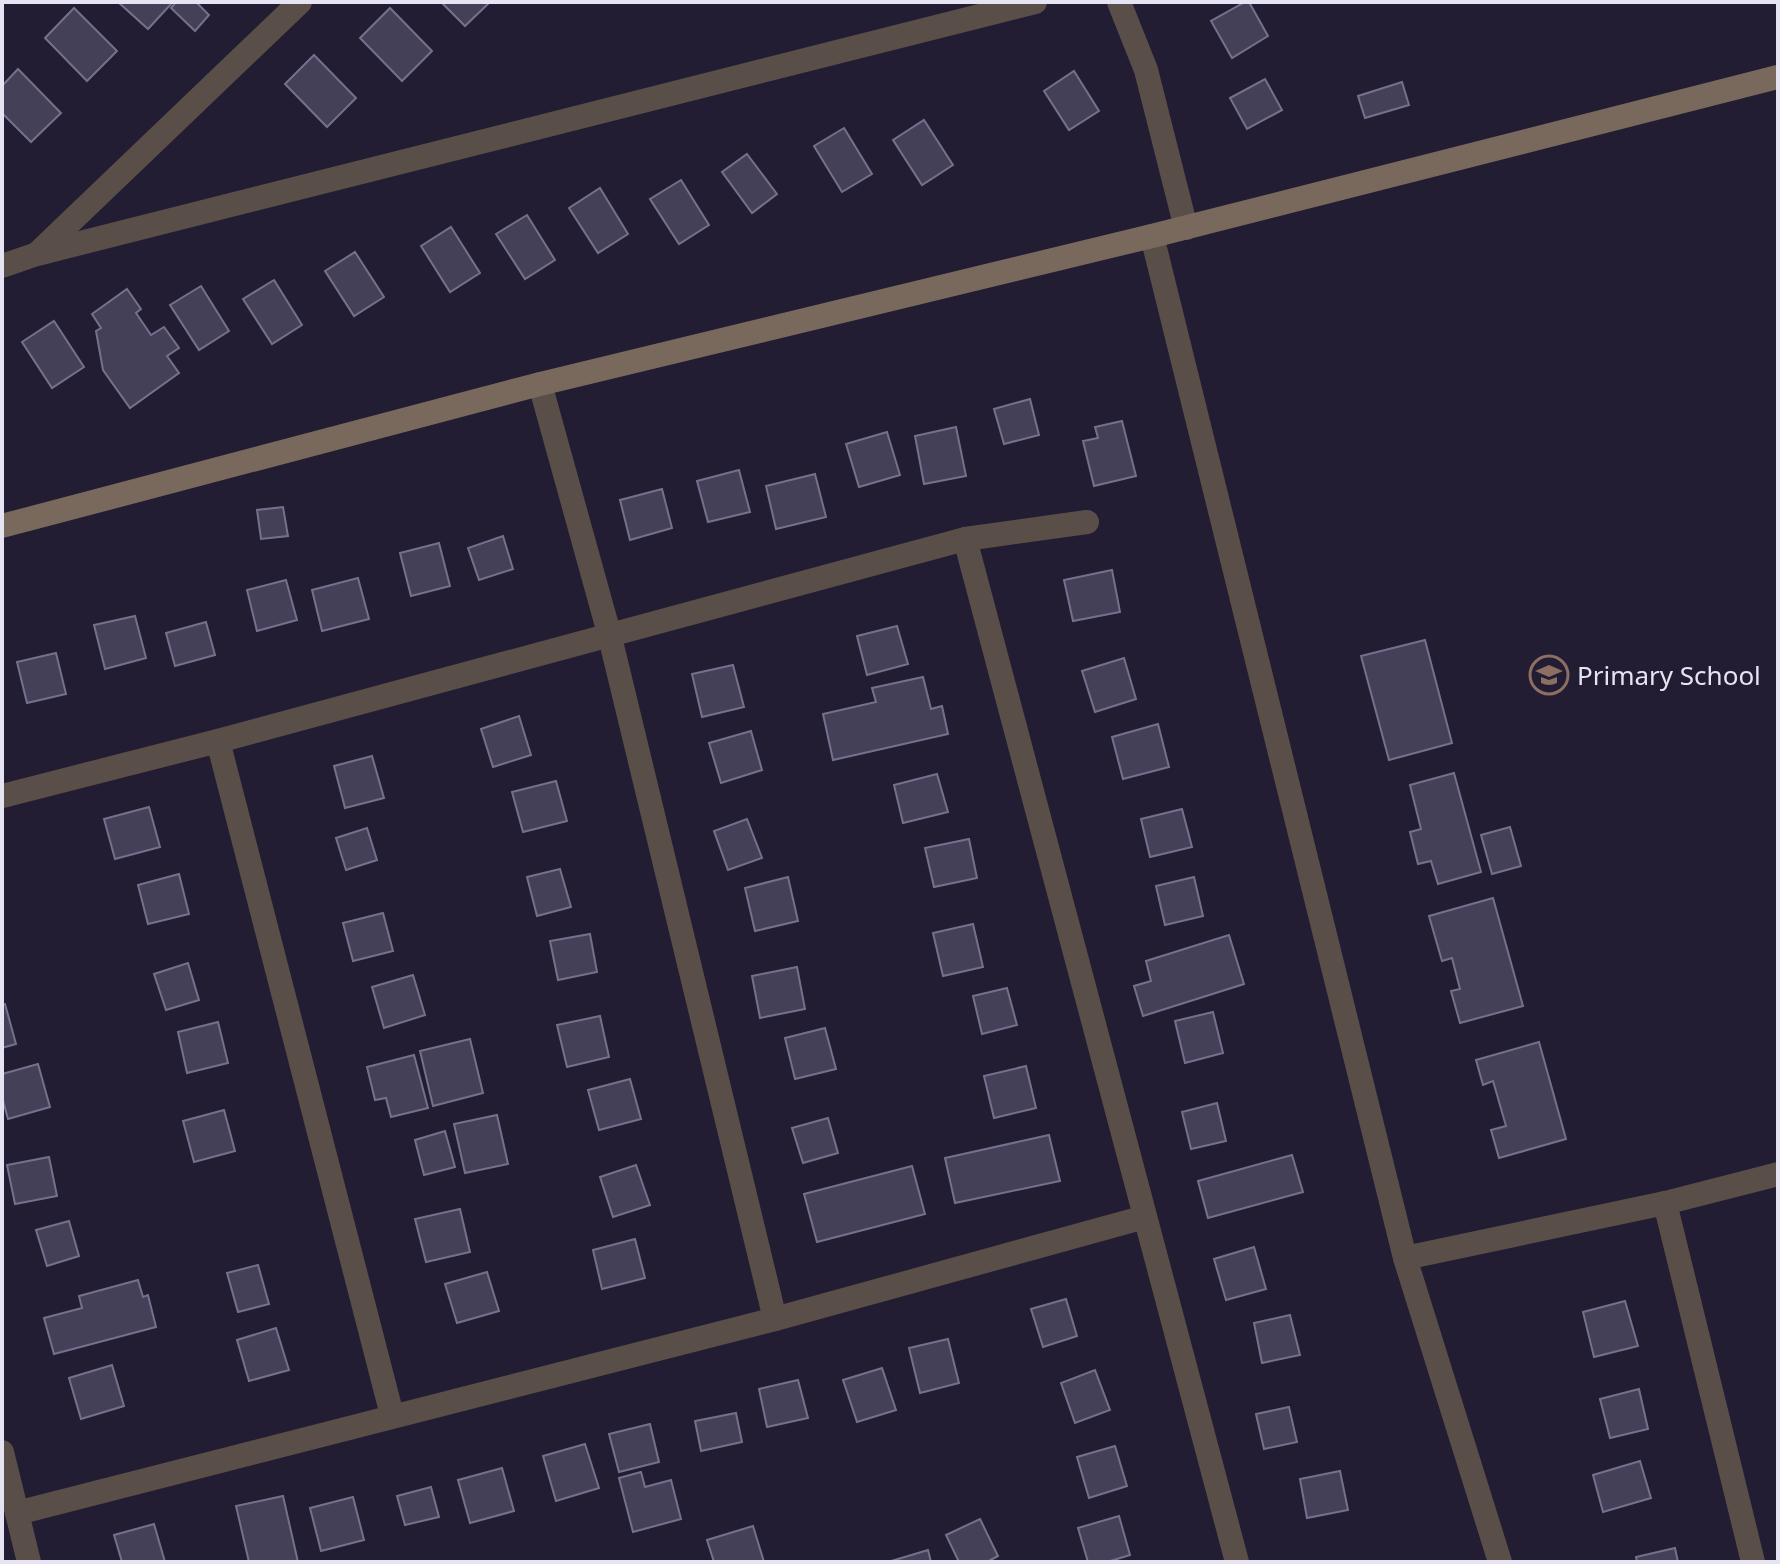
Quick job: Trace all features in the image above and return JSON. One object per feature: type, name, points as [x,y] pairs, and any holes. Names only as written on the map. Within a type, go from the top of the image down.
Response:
[{"type":"street","points":[[37,254],[300,2]]},
{"type":"street","points":[[2,266],[37,254],[1035,2]]},
{"type":"street","points":[[1119,2],[1146,70],[1186,228]]},
{"type":"street","points":[[2,526],[540,384],[1186,228],[1778,77]]},
{"type":"street","points":[[1152,236],[1405,1258],[1497,1561]]},
{"type":"street","points":[[540,384],[609,633],[775,1319]]},
{"type":"street","points":[[2,796],[218,741],[965,539],[1087,522]]},
{"type":"street","points":[[965,539],[1237,1562]]},
{"type":"street","points":[[218,741],[392,1415]]},
{"type":"street","points":[[1405,1258],[1665,1203],[1778,1174]]},
{"type":"street","points":[[1665,1203],[1753,1562]]},
{"type":"street","points":[[17,1513],[775,1319],[1145,1217]]},
{"type":"street","points":[[2,1452],[29,1562]]},
{"type":"building","points":[[118,2],[171,2],[172,3],[148,29]]},
{"type":"building","points":[[176,2],[196,2],[209,15],[195,31],[171,8]]},
{"type":"building","points":[[441,2],[490,2],[465,26]]},
{"type":"building","points":[[1249,2],[1268,36],[1232,58],[1211,21]]},
{"type":"building","points":[[74,8],[117,51],[87,81],[45,38]]},
{"type":"building","points":[[390,8],[432,51],[402,81],[360,38]]},
{"type":"building","points":[[314,55],[356,98],[327,127],[285,84]]},
{"type":"building","points":[[18,69],[61,113],[31,142],[2,113],[2,86]]},
{"type":"building","points":[[1074,71],[1099,111],[1069,130],[1044,91]]},
{"type":"building","points":[[1265,79],[1282,110],[1247,129],[1230,98]]},
{"type":"building","points":[[1402,82],[1409,105],[1365,118],[1358,96]]},
{"type":"building","points":[[924,120],[953,165],[922,185],[893,140]]},
{"type":"building","points":[[844,128],[872,174],[842,192],[814,146]]},
{"type":"building","points":[[747,154],[777,194],[752,213],[722,172]]},
{"type":"building","points":[[681,180],[709,225],[679,244],[650,199]]},
{"type":"building","points":[[600,188],[628,234],[598,253],[569,208]]},
{"type":"building","points":[[527,215],[555,260],[525,279],[496,234]]},
{"type":"building","points":[[451,227],[480,273],[450,292],[421,246]]},
{"type":"building","points":[[355,252],[384,297],[354,316],[325,271]]},
{"type":"building","points":[[274,280],[302,325],[272,344],[243,299]]},
{"type":"building","points":[[201,286],[229,331],[199,350],[170,305]]},
{"type":"building","points":[[127,289],[141,309],[136,313],[151,335],[164,327],[179,348],[167,356],[179,373],[130,408],[103,370],[96,331],[101,328],[92,314]]},
{"type":"building","points":[[54,321],[84,367],[52,388],[22,342]]},
{"type":"building","points":[[1030,399],[1039,435],[1004,444],[994,409]]},
{"type":"building","points":[[1122,421],[1136,476],[1094,486],[1083,441],[1098,438],[1095,427]]},
{"type":"building","points":[[956,427],[966,476],[924,484],[915,436]]},
{"type":"building","points":[[887,432],[900,475],[859,487],[846,444]]},
{"type":"building","points":[[739,470],[750,512],[708,522],[697,481]]},
{"type":"building","points":[[815,474],[826,517],[776,529],[766,486]]},
{"type":"building","points":[[662,489],[672,528],[630,540],[620,500]]},
{"type":"building","points":[[283,507],[288,536],[261,539],[257,510]]},
{"type":"building","points":[[503,536],[513,569],[479,580],[468,548]]},
{"type":"building","points":[[439,543],[450,586],[411,596],[400,553]]},
{"type":"building","points":[[1112,570],[1120,612],[1073,621],[1064,580]]},
{"type":"building","points":[[358,578],[369,619],[322,631],[312,590]]},
{"type":"building","points":[[286,580],[297,620],[257,631],[247,590]]},
{"type":"building","points":[[135,616],[146,658],[105,669],[94,625]]},
{"type":"building","points":[[206,622],[215,655],[175,666],[166,633]]},
{"type":"building","points":[[897,626],[908,664],[867,675],[857,636]]},
{"type":"building","points":[[1425,640],[1452,743],[1389,760],[1361,656]]},
{"type":"building","points":[[56,653],[66,694],[27,703],[17,662]]},
{"type":"building","points":[[1124,658],[1136,699],[1095,712],[1082,671]]},
{"type":"building","points":[[733,665],[744,707],[702,717],[692,674]]},
{"type":"building","points":[[923,677],[931,709],[942,706],[948,734],[833,760],[823,714],[876,702],[872,688]]},
{"type":"building","points":[[519,716],[531,755],[493,767],[481,729]]},
{"type":"building","points":[[1158,724],[1169,767],[1123,779],[1112,737]]},
{"type":"building","points":[[751,731],[762,770],[721,783],[709,743]]},
{"type":"building","points":[[372,756],[384,798],[345,808],[334,766]]},
{"type":"building","points":[[1454,773],[1481,872],[1438,884],[1431,861],[1418,864],[1410,832],[1421,829],[1410,785]]},
{"type":"building","points":[[937,774],[948,812],[903,823],[894,785]]},
{"type":"building","points":[[556,781],[567,821],[523,832],[512,792]]},
{"type":"building","points":[[149,807],[160,847],[115,859],[104,819]]},
{"type":"building","points":[[1182,809],[1192,847],[1150,857],[1141,819]]},
{"type":"building","points":[[747,819],[762,858],[728,870],[714,831]]},
{"type":"building","points":[[1510,827],[1521,866],[1492,874],[1481,835]]},
{"type":"building","points":[[367,828],[377,860],[346,870],[336,838]]},
{"type":"building","points":[[969,839],[977,878],[934,887],[925,848]]},
{"type":"building","points":[[560,869],[571,907],[537,916],[527,877]]},
{"type":"building","points":[[179,874],[189,914],[148,924],[138,885]]},
{"type":"building","points":[[788,877],[798,921],[755,931],[745,888]]},
{"type":"building","points":[[1194,877],[1203,916],[1165,925],[1156,886]]},
{"type":"building","points":[[1493,898],[1523,1006],[1460,1023],[1451,991],[1460,989],[1452,958],[1442,961],[1429,916]]},
{"type":"building","points":[[383,913],[393,951],[353,961],[343,923]]},
{"type":"building","points":[[973,924],[983,967],[943,976],[933,933]]},
{"type":"building","points":[[590,934],[597,972],[558,980],[550,941]]},
{"type":"building","points":[[1229,935],[1244,984],[1143,1016],[1134,986],[1151,981],[1146,961]]},
{"type":"building","points":[[188,963],[199,1000],[166,1010],[154,974]]},
{"type":"building","points":[[797,967],[805,1009],[760,1018],[752,976]]},
{"type":"building","points":[[413,975],[425,1015],[384,1028],[372,987]]},
{"type":"building","points":[[1007,988],[1017,1025],[982,1034],[973,996]]},
{"type":"building","points":[[5,1004],[16,1044],[2,1048],[2,1005]]},
{"type":"building","points":[[1213,1012],[1223,1053],[1185,1063],[1175,1021]]},
{"type":"building","points":[[600,1016],[609,1057],[567,1067],[557,1025]]},
{"type":"building","points":[[218,1022],[228,1063],[187,1073],[178,1032]]},
{"type":"building","points":[[825,1028],[836,1069],[795,1079],[785,1038]]},
{"type":"building","points":[[470,1039],[483,1093],[433,1106],[420,1051]]},
{"type":"building","points":[[1539,1042],[1566,1139],[1499,1158],[1491,1130],[1506,1126],[1493,1081],[1483,1085],[1476,1060]]},
{"type":"building","points":[[414,1055],[428,1108],[391,1117],[386,1098],[375,1100],[367,1067]]},
{"type":"building","points":[[38,1064],[50,1107],[8,1119],[2,1097],[2,1074]]},
{"type":"building","points":[[1026,1066],[1036,1108],[994,1118],[984,1076]]},
{"type":"building","points":[[630,1079],[641,1119],[599,1130],[588,1090]]},
{"type":"building","points":[[1217,1103],[1226,1141],[1191,1149],[1182,1112]]},
{"type":"building","points":[[224,1110],[235,1151],[194,1162],[183,1121]]},
{"type":"building","points":[[497,1115],[508,1164],[465,1173],[454,1124]]},
{"type":"building","points":[[828,1118],[838,1153],[803,1163],[792,1128]]},
{"type":"building","points":[[445,1131],[455,1167],[424,1175],[415,1140]]},
{"type":"building","points":[[1049,1135],[1060,1181],[955,1203],[945,1158]]},
{"type":"building","points":[[1292,1155],[1303,1192],[1208,1218],[1198,1181]]},
{"type":"building","points":[[49,1157],[57,1196],[15,1204],[7,1165]]},
{"type":"building","points":[[636,1165],[650,1205],[613,1217],[600,1177]]},
{"type":"building","points":[[912,1166],[925,1214],[817,1242],[804,1194]]},
{"type":"building","points":[[460,1209],[470,1252],[426,1262],[415,1219]]},
{"type":"building","points":[[69,1221],[79,1256],[47,1266],[36,1230]]},
{"type":"building","points":[[635,1239],[645,1278],[602,1289],[593,1250]]},
{"type":"building","points":[[1254,1247],[1266,1289],[1226,1300],[1214,1259]]},
{"type":"building","points":[[258,1265],[269,1304],[238,1312],[227,1273]]},
{"type":"building","points":[[487,1272],[499,1311],[457,1323],[445,1284]]},
{"type":"building","points":[[138,1280],[143,1297],[148,1295],[156,1327],[54,1354],[44,1318],[82,1308],[79,1296]]},
{"type":"building","points":[[1066,1299],[1077,1336],[1043,1347],[1031,1309]]},
{"type":"building","points":[[1625,1301],[1638,1346],[1594,1357],[1583,1312]]},
{"type":"building","points":[[1290,1315],[1300,1355],[1262,1363],[1254,1323]]},
{"type":"building","points":[[276,1328],[289,1370],[249,1381],[237,1340]]},
{"type":"building","points":[[948,1339],[959,1383],[920,1393],[909,1348]]},
{"type":"building","points":[[112,1365],[124,1406],[81,1419],[69,1378]]},
{"type":"building","points":[[882,1368],[896,1410],[857,1422],[843,1380]]},
{"type":"building","points":[[1095,1370],[1110,1410],[1075,1423],[1061,1383]]},
{"type":"building","points":[[798,1380],[808,1418],[767,1427],[759,1389]]},
{"type":"building","points":[[1639,1389],[1648,1429],[1610,1438],[1600,1399]]},
{"type":"building","points":[[1289,1407],[1297,1442],[1264,1449],[1256,1414]]},
{"type":"building","points":[[736,1413],[742,1442],[701,1451],[695,1421]]},
{"type":"building","points":[[650,1424],[659,1462],[619,1472],[609,1434]]},
{"type":"building","points":[[585,1444],[599,1488],[556,1501],[543,1456]]},
{"type":"building","points":[[1115,1446],[1127,1486],[1089,1498],[1077,1457]]},
{"type":"building","points":[[1640,1461],[1651,1498],[1603,1512],[1593,1475]]},
{"type":"building","points":[[502,1468],[514,1511],[470,1523],[458,1480]]},
{"type":"building","points":[[1340,1471],[1348,1510],[1307,1518],[1300,1479]]},
{"type":"building","points":[[641,1472],[645,1487],[671,1480],[681,1519],[633,1532],[619,1478]]},
{"type":"building","points":[[431,1487],[439,1517],[405,1525],[397,1496]]},
{"type":"building","points":[[283,1496],[298,1562],[249,1562],[236,1506]]},
{"type":"building","points":[[353,1497],[364,1540],[321,1551],[310,1508]]},
{"type":"building","points":[[1119,1516],[1130,1555],[1107,1562],[1088,1562],[1078,1528]]},
{"type":"building","points":[[980,1519],[998,1556],[987,1562],[959,1562],[946,1535]]},
{"type":"building","points":[[154,1524],[165,1562],[122,1562],[114,1535]]},
{"type":"building","points":[[753,1526],[764,1562],[714,1562],[707,1540]]},
{"type":"building","points":[[1675,1548],[1678,1562],[1637,1562],[1636,1557]]},
{"type":"building","points":[[928,1550],[931,1562],[888,1562]]},
{"type":"place","name":"Primary School","points":[[1549,675]]}]
